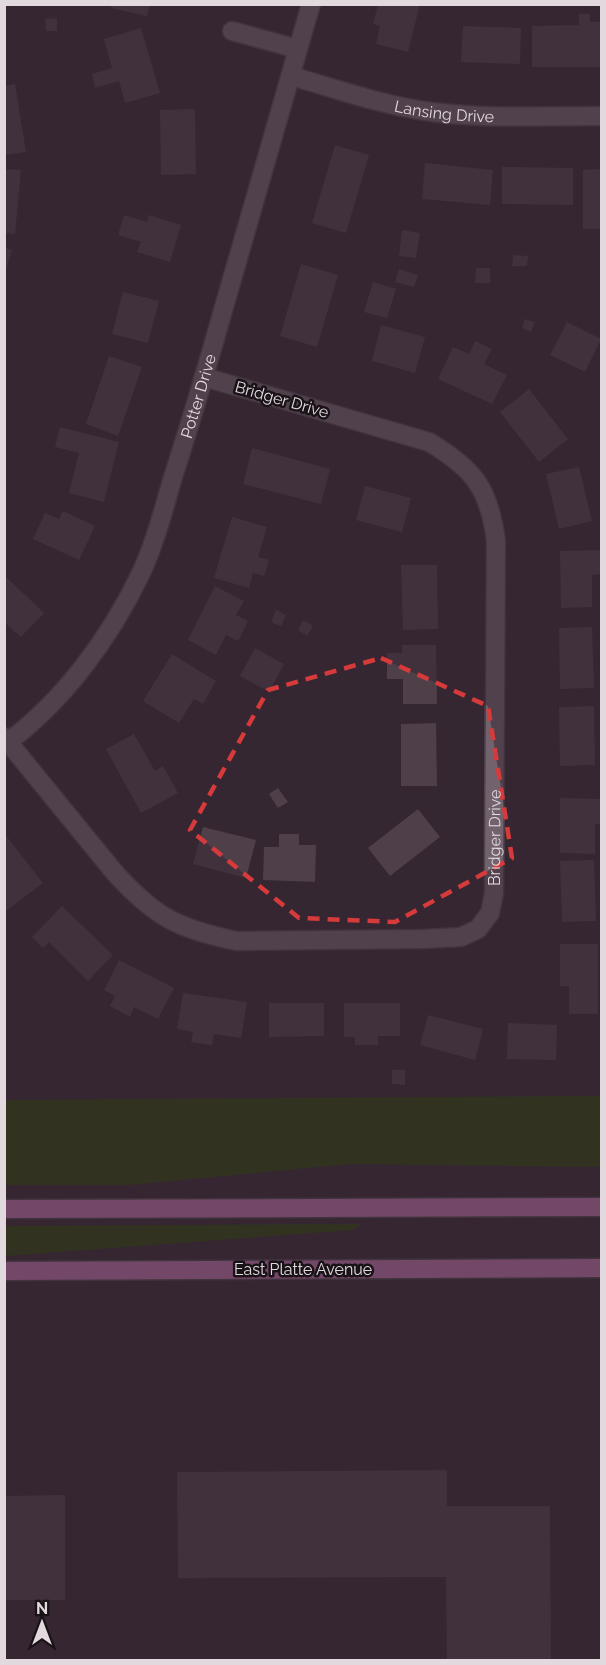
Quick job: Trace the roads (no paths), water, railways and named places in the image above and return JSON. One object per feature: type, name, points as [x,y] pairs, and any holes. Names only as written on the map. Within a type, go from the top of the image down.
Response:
[{"type":"highway","points":[[4,1209],[602,1207]]},
{"type":"highway","name":"East Platte Avenue","points":[[4,1271],[602,1268]]},
{"type":"street","name":"Potter Drive","points":[[6,741],[36,719],[61,693],[107,634],[142,571],[204,377],[311,4]]},
{"type":"street","points":[[232,31],[298,49]]},
{"type":"street","name":"Lansing Drive","points":[[291,76],[393,105],[430,111],[469,116],[602,116]]},
{"type":"street","name":"Bridger Drive","points":[[6,741],[114,873],[155,911],[180,926],[207,935],[237,941],[423,939],[461,936],[478,929],[490,913],[494,893],[496,541],[492,514],[484,491],[469,471],[429,442],[204,377]]}]
